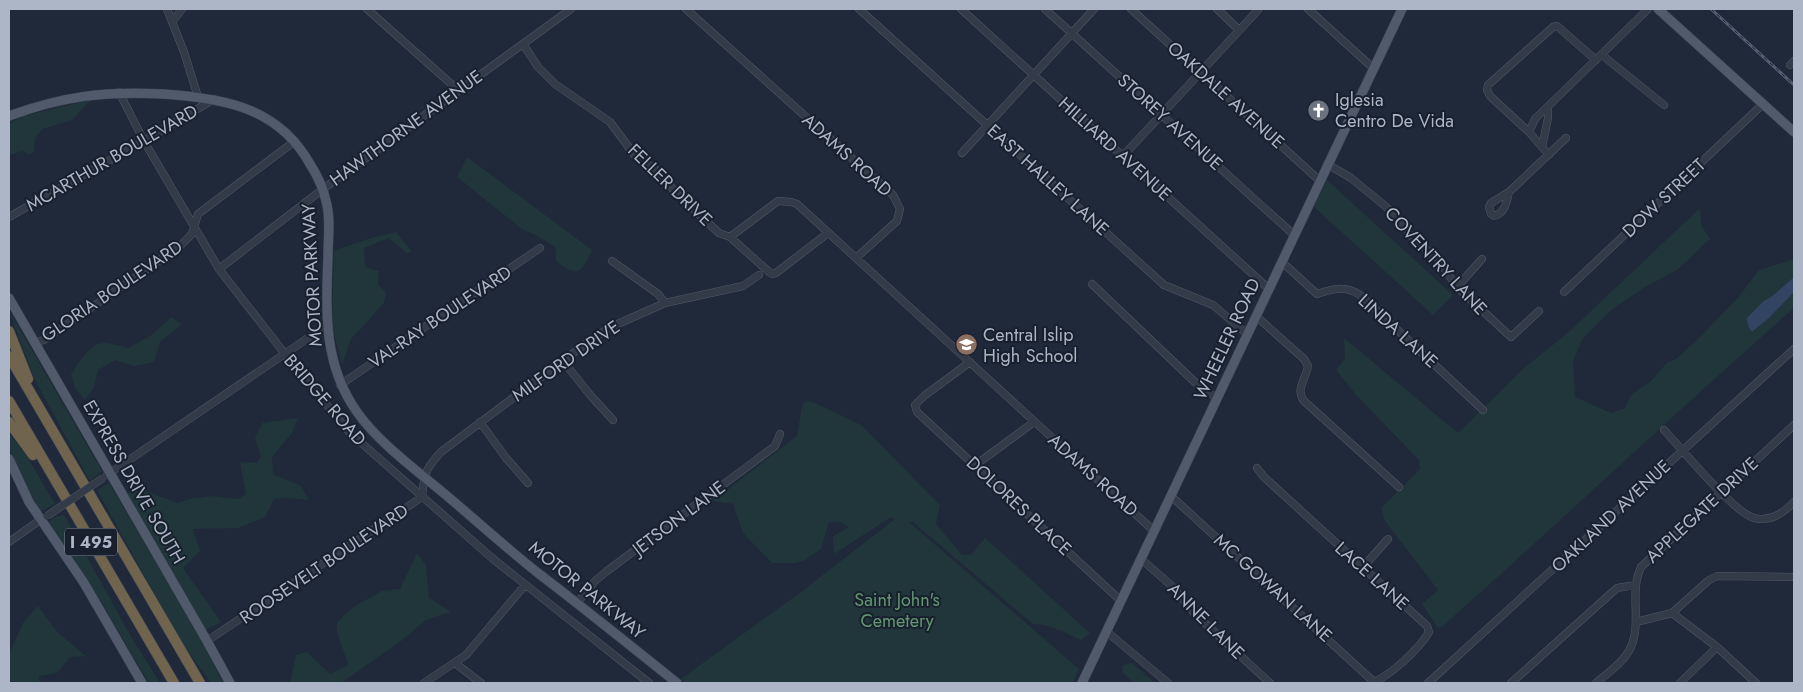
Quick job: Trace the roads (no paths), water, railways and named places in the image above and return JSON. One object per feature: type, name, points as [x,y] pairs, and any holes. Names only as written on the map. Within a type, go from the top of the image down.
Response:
[{"type":"highway","points":[[9,331],[31,384],[63,449]]},
{"type":"highway","name":"I 495","points":[[9,356],[200,683]]},
{"type":"highway","name":"I 495","points":[[9,401],[174,683]]},
{"type":"highway","points":[[9,422],[79,522]]},
{"type":"main road","name":"WHEELER ROAD","points":[[1082,683],[1402,9]]},
{"type":"main road","points":[[1658,9],[1794,132]]},
{"type":"main road","name":"MOTOR PARKWAY","points":[[9,116],[54,102],[119,92],[198,97],[235,104],[268,118],[296,140],[315,171],[323,189],[328,213],[327,325],[331,352],[340,385],[348,399],[368,426],[424,476],[537,571],[677,683]]},
{"type":"main road","name":"EXPRESS DRIVE SOUTH","points":[[9,298],[106,476],[208,641],[230,683]]},
{"type":"main road","points":[[9,459],[29,502],[44,518],[84,582],[142,683]]},
{"type":"street","points":[[167,9],[184,52],[198,97]]},
{"type":"street","points":[[172,22],[182,9]]},
{"type":"street","points":[[367,9],[458,90]]},
{"type":"street","name":"HAWTHORNE AVENUE","points":[[219,269],[323,189],[571,9]]},
{"type":"street","name":"ADAMS ROAD","points":[[686,9],[893,195],[900,209],[897,221],[856,258],[1154,531]]},
{"type":"street","name":"EAST HALLEY LANE","points":[[859,9],[1164,285],[1213,305],[1247,334]]},
{"type":"street","name":"HILLIARD AVENUE","points":[[961,9],[1269,289]]},
{"type":"street","name":"STOREY AVENUE","points":[[1045,9],[1294,235]]},
{"type":"street","points":[[962,153],[1094,9]]},
{"type":"street","name":"OAKDALE AVENUE","points":[[1131,9],[1320,181]]},
{"type":"street","points":[[1217,9],[1239,30]]},
{"type":"street","points":[[1308,9],[1373,68]]},
{"type":"street","points":[[1529,132],[1535,119],[1648,9]]},
{"type":"street","points":[[1123,156],[1258,10]]},
{"type":"street","points":[[1550,155],[1529,132],[1490,96],[1487,90],[1488,85],[1553,27],[1557,26],[1664,105]]},
{"type":"street","name":"FELLER DRIVE","points":[[523,44],[538,67],[554,84],[610,122],[636,157],[660,173],[678,195],[719,233],[730,236],[772,274],[828,233]]},
{"type":"street","name":"BRIDGE ROAD","points":[[119,92],[144,141],[219,269],[349,432],[525,585],[649,683]]},
{"type":"street","name":"MCARTHUR BOULEVARD","points":[[9,217],[214,99]]},
{"type":"street","name":"DOW STREET","points":[[1564,292],[1763,104]]},
{"type":"street","points":[[1542,147],[1548,118],[1548,108]]},
{"type":"street","points":[[1510,192],[1566,138]]},
{"type":"street","name":"GLORIA BOULEVARD","points":[[35,343],[46,339],[189,239],[198,214],[296,140]]},
{"type":"street","name":"COVENTRY LANE","points":[[1327,164],[1351,178],[1396,215],[1412,237],[1437,258],[1457,287],[1511,337],[1539,311]]},
{"type":"street","points":[[730,236],[778,201],[791,202],[797,204],[856,258]]},
{"type":"street","name":"VAL-RAY BOULEVARD","points":[[340,385],[540,248]]},
{"type":"street","points":[[1457,287],[1482,259]]},
{"type":"street","points":[[612,261],[658,294],[666,302]]},
{"type":"street","name":"LINDA LANE","points":[[1282,262],[1317,294],[1333,288],[1343,288],[1352,290],[1360,295],[1484,410]]},
{"type":"street","name":"MILFORD DRIVE","points":[[424,476],[430,463],[441,452],[612,327],[666,302],[743,286],[759,275]]},
{"type":"street","points":[[1092,284],[1200,387],[1217,398]]},
{"type":"street","points":[[1256,316],[1304,359],[1308,366],[1300,388],[1300,396],[1304,401],[1399,487]]},
{"type":"street","points":[[9,542],[327,325]]},
{"type":"street","name":"OAKLAND AVENUE","points":[[1428,683],[1794,349]]},
{"type":"street","points":[[563,361],[613,420]]},
{"type":"street","name":"DOLORES PLACE","points":[[970,362],[924,396],[916,405],[917,412],[1120,600]]},
{"type":"street","points":[[480,422],[506,458],[528,483]]},
{"type":"street","points":[[974,466],[1034,422]]},
{"type":"street","name":"APPLEGATE DRIVE","points":[[1596,683],[1622,659],[1630,647],[1636,622],[1635,586],[1642,567],[1650,557],[1794,425]]},
{"type":"street","points":[[1664,430],[1721,493],[1745,515],[1754,518],[1776,517],[1794,502]]},
{"type":"street","name":"JETSON LANE","points":[[577,603],[595,581],[607,571],[775,446],[780,434]]},
{"type":"street","name":"LACE LANE","points":[[1257,468],[1264,477],[1427,626],[1429,632],[1423,642],[1383,678],[1374,682]]},
{"type":"street","name":"ROOSEVELT BOULEVARD","points":[[208,641],[422,497],[424,476]]},
{"type":"street","name":"MC GOWAN LANE","points":[[1171,496],[1374,682]]},
{"type":"street","points":[[1363,567],[1388,539]]},
{"type":"street","name":"ANNE LANE","points":[[1141,559],[1173,587],[1195,614],[1270,683]]},
{"type":"street","points":[[1636,622],[1672,613],[1709,580],[1717,576],[1794,577]]},
{"type":"street","points":[[424,683],[455,663],[474,646],[525,585]]},
{"type":"street","points":[[1511,683],[1617,588],[1635,586]]},
{"type":"street","points":[[1672,613],[1717,648],[1756,683]]},
{"type":"street","points":[[1106,631],[1168,683]]},
{"type":"street","points":[[1680,683],[1717,648]]},
{"type":"street","points":[[455,663],[481,683]]},
{"type":"water","points":[[1794,277],[1794,292],[1769,318],[1752,332],[1748,326],[1747,318],[1764,301]]},
{"type":"railway","points":[[1711,9],[1794,85]]},
{"type":"place","name":"Iglesia Centro De Vida","points":[[1319,110]]},
{"type":"place","name":"Central Islip High School","points":[[967,345]]},
{"type":"park label","name":"Saint John's Cemetery","points":[[897,610]]}]
